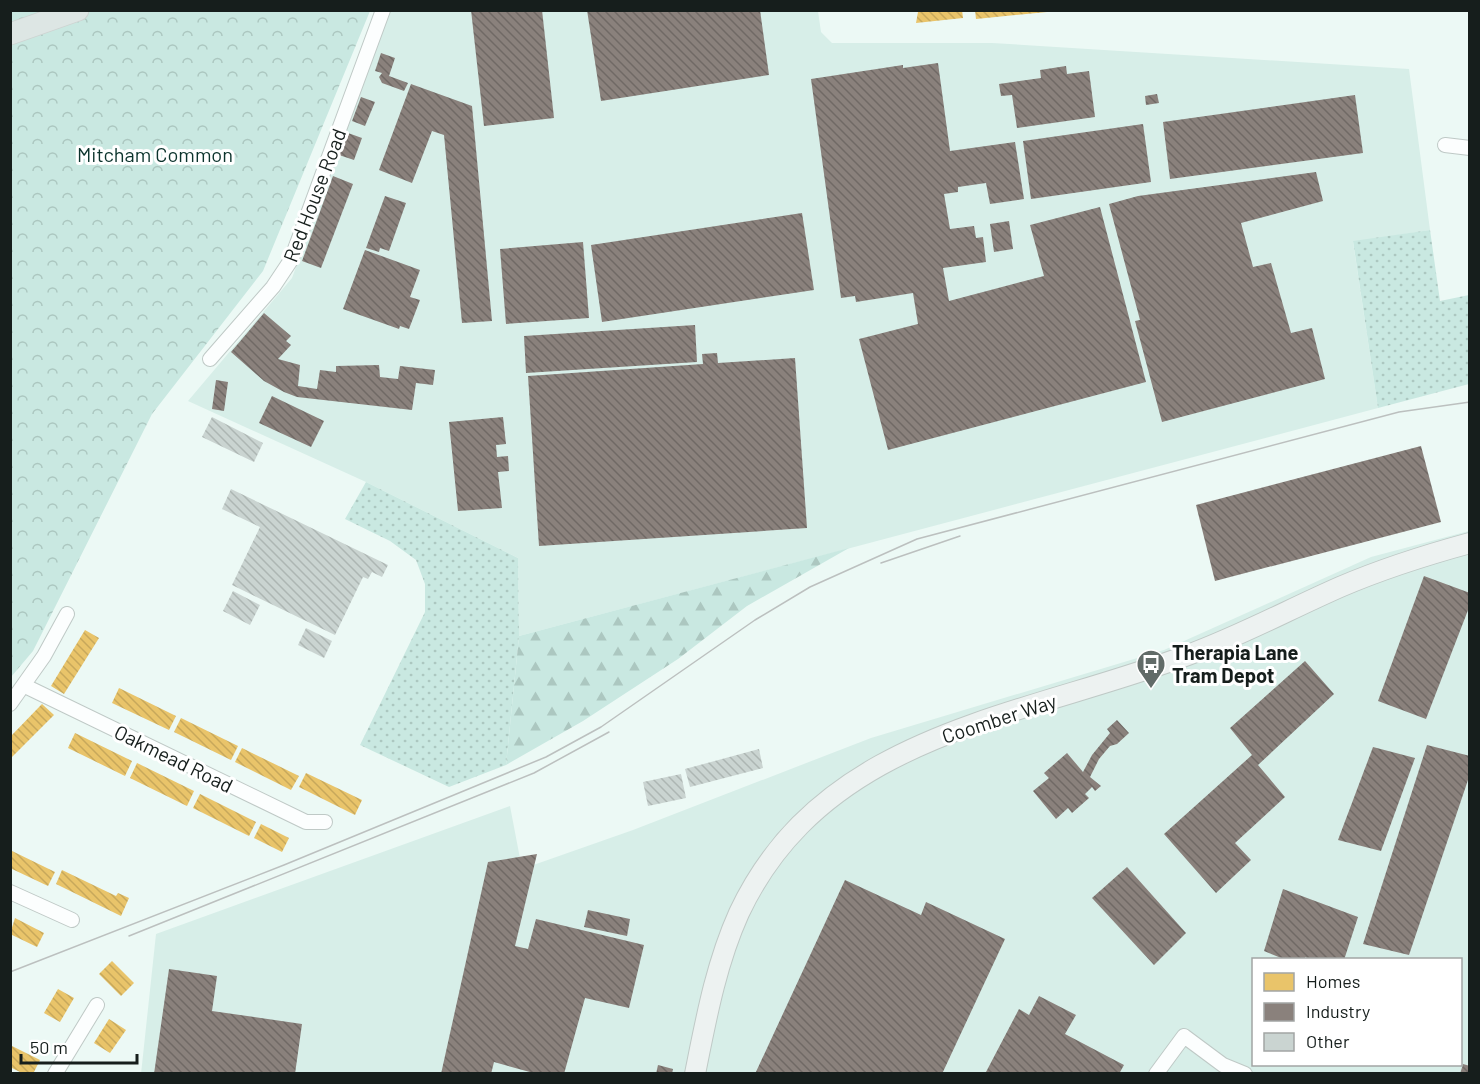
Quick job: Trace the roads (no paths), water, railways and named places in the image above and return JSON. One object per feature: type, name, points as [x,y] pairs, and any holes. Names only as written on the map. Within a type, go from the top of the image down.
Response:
[{"type":"main road","points":[[10,34],[78,10]]},
{"type":"street","name":"Red House Road","points":[[210,359],[273,287],[291,260],[383,10]]},
{"type":"street","points":[[1445,145],[1470,147]]},
{"type":"street","name":"Coomber Way","points":[[695,1074],[710,1002],[740,913],[761,876],[784,843],[806,818],[862,773],[919,744],[1197,652],[1342,586],[1389,568],[1470,543]]},
{"type":"street","points":[[10,704],[25,686],[66,614]]},
{"type":"street","name":"Oakmead Road","points":[[25,686],[306,822],[325,822]]},
{"type":"street","points":[[10,891],[72,921]]},
{"type":"street","points":[[55,1074],[97,1005]]},
{"type":"street","points":[[1159,1068],[1184,1036],[1223,1065],[1245,1074]]},
{"type":"tram line","points":[[10,972],[284,865],[546,757],[601,727],[755,620],[810,587],[917,539],[1399,412],[1470,402]]},
{"type":"tram line","points":[[881,563],[960,536]]},
{"type":"tram line","points":[[129,936],[534,773],[609,732]]},
{"type":"place","name":"Therapia Lane Tram Depot","points":[[1151,690]]},
{"type":"park label","name":"Mitcham Common","points":[[155,154]]}]
